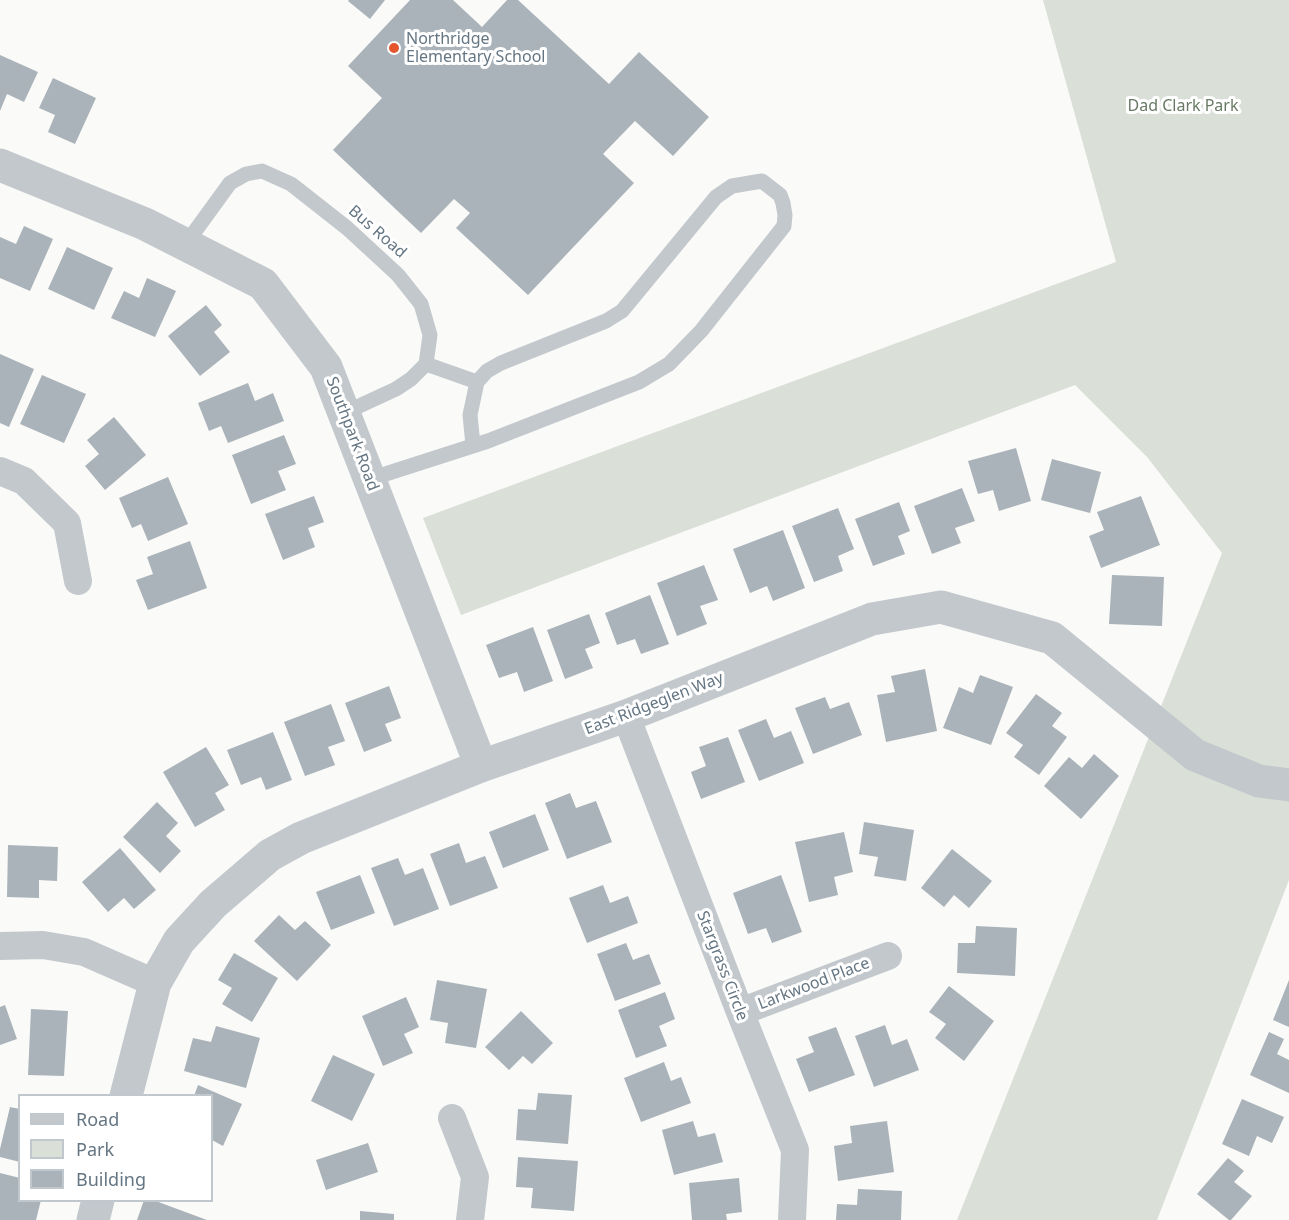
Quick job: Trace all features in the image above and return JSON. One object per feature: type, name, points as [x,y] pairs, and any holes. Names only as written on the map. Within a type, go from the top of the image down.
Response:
[{"type":"street","name":"Southpark Road","points":[[0,165],[145,224],[263,284],[326,367],[481,766]]},
{"type":"street","points":[[0,471],[24,481],[67,523],[78,581]]},
{"type":"street","name":"East Ridgeglen Way","points":[[126,1094],[155,983],[178,941],[213,904],[270,855],[302,838],[481,766],[626,716],[872,619],[941,607],[1052,638],[1195,755],[1259,781],[1289,785]]},
{"type":"street","name":"Stargrass Circle","points":[[626,716],[795,1150],[792,1220]]},
{"type":"street","points":[[0,946],[43,945],[84,952],[155,983]]},
{"type":"street","name":"Larkwood Place","points":[[740,1012],[888,956]]},
{"type":"street","points":[[452,1118],[475,1177],[470,1220]]},
{"type":"street","points":[[93,1220],[98,1202]]},
{"type":"lane","name":"Bus Road","points":[[185,245],[230,183],[246,174],[262,171],[291,184],[346,228],[398,275],[421,304],[430,335],[426,364]]},
{"type":"lane","points":[[370,479],[473,445],[639,382],[669,364],[701,331],[784,226],[785,215],[780,195],[762,181],[732,186],[716,197],[622,310],[606,321],[501,363],[487,371],[477,382],[470,415],[473,445]]},
{"type":"lane","points":[[344,413],[396,390],[426,364],[477,382]]},
{"type":"green space","name":"Dad Clark Park","points":[[1043,0],[1289,0],[1289,880],[1157,1220],[957,1220],[1222,553],[1147,457],[1075,385],[461,615],[423,518],[1116,262]]},
{"type":"building","points":[[349,0],[385,0],[370,19]]},
{"type":"building","points":[[410,0],[453,0],[482,27],[507,0],[518,0],[609,84],[639,52],[709,117],[673,156],[635,121],[603,154],[634,183],[528,295],[456,228],[470,213],[454,199],[421,233],[333,150],[382,98],[348,66]]},
{"type":"building","points":[[0,55],[38,72],[24,102],[7,94],[0,111]]},
{"type":"building","points":[[53,78],[96,98],[75,144],[48,132],[55,115],[39,108]]},
{"type":"building","points":[[24,226],[53,239],[30,291],[0,278],[0,237],[16,244]]},
{"type":"building","points":[[67,247],[113,268],[94,310],[48,289]]},
{"type":"building","points":[[147,278],[176,291],[155,337],[111,318],[124,291],[139,298]]},
{"type":"building","points":[[206,305],[222,325],[214,332],[230,352],[200,376],[168,336]]},
{"type":"building","points":[[0,354],[34,369],[9,427],[0,423]]},
{"type":"building","points":[[42,375],[86,394],[64,443],[20,424]]},
{"type":"building","points":[[248,383],[255,401],[273,393],[284,421],[228,443],[221,426],[209,431],[198,403]]},
{"type":"building","points":[[114,417],[146,455],[105,490],[85,466],[99,454],[87,440]]},
{"type":"building","points":[[284,435],[296,464],[278,471],[286,490],[251,504],[232,455]]},
{"type":"building","points":[[1016,448],[1031,501],[999,511],[993,490],[978,494],[968,461]]},
{"type":"building","points":[[1052,459],[1101,472],[1090,513],[1041,500]]},
{"type":"building","points":[[168,477],[188,524],[148,541],[141,524],[132,528],[119,498]]},
{"type":"building","points":[[962,488],[975,521],[955,528],[961,543],[932,554],[914,506]]},
{"type":"building","points":[[314,496],[324,522],[308,528],[315,547],[283,560],[265,514]]},
{"type":"building","points":[[1141,496],[1160,545],[1101,568],[1089,536],[1104,530],[1097,512]]},
{"type":"building","points":[[899,502],[910,531],[898,536],[905,554],[873,566],[855,519]]},
{"type":"building","points":[[838,508],[854,549],[838,556],[843,571],[814,582],[792,526]]},
{"type":"building","points":[[783,530],[805,588],[773,601],[767,586],[750,593],[733,549]]},
{"type":"building","points":[[190,541],[207,588],[148,610],[136,580],[153,574],[147,557]]},
{"type":"building","points":[[704,565],[718,600],[700,606],[707,624],[677,636],[657,583]]},
{"type":"building","points":[[1112,575],[1164,577],[1162,626],[1109,624]]},
{"type":"building","points":[[650,595],[669,644],[641,654],[635,639],[617,645],[605,613]]},
{"type":"building","points":[[589,614],[600,643],[585,649],[593,668],[565,679],[547,630]]},
{"type":"building","points":[[533,627],[553,681],[524,692],[517,672],[499,678],[486,645]]},
{"type":"building","points":[[925,669],[937,731],[886,742],[877,695],[895,692],[891,676]]},
{"type":"building","points":[[980,675],[1013,687],[991,745],[943,728],[959,687],[973,693]]},
{"type":"building","points":[[389,686],[401,718],[385,724],[392,741],[364,752],[345,703]]},
{"type":"building","points":[[1036,694],[1062,713],[1052,726],[1067,737],[1039,775],[1014,757],[1023,745],[1006,733]]},
{"type":"building","points":[[825,697],[830,709],[849,702],[862,735],[813,754],[795,708]]},
{"type":"building","points":[[331,704],[345,741],[328,747],[335,765],[305,776],[284,722]]},
{"type":"building","points":[[766,719],[774,738],[791,731],[804,763],[759,781],[738,730]]},
{"type":"building","points":[[273,732],[292,780],[266,790],[261,777],[241,785],[227,750]]},
{"type":"building","points":[[728,737],[745,782],[701,799],[691,772],[706,766],[699,747]]},
{"type":"building","points":[[206,747],[229,785],[215,793],[225,810],[195,827],[163,772]]},
{"type":"building","points":[[1094,754],[1119,776],[1081,819],[1044,786],[1069,757],[1082,768]]},
{"type":"building","points":[[570,793],[576,808],[596,801],[612,842],[567,859],[545,803]]},
{"type":"building","points":[[157,802],[178,823],[166,836],[181,851],[160,873],[123,837]]},
{"type":"building","points":[[535,814],[549,850],[503,868],[489,832]]},
{"type":"building","points":[[864,822],[914,830],[906,881],[874,876],[878,857],[859,854]]},
{"type":"building","points":[[844,832],[853,872],[834,877],[838,895],[809,902],[795,842]]},
{"type":"building","points":[[459,843],[466,863],[485,856],[498,888],[450,906],[430,854]]},
{"type":"building","points":[[8,845],[58,847],[57,881],[39,880],[39,898],[7,897]]},
{"type":"building","points":[[120,848],[156,890],[134,909],[124,898],[108,912],[82,882]]},
{"type":"building","points":[[952,849],[992,881],[969,908],[954,895],[944,907],[921,888]]},
{"type":"building","points":[[398,858],[405,875],[423,868],[439,909],[394,926],[371,868]]},
{"type":"building","points":[[360,875],[375,913],[331,930],[316,892]]},
{"type":"building","points":[[781,875],[802,932],[772,943],[766,928],[748,934],[733,893]]},
{"type":"building","points":[[603,885],[610,903],[628,896],[638,923],[587,943],[569,898]]},
{"type":"building","points":[[279,915],[295,930],[305,921],[331,945],[297,981],[254,941]]},
{"type":"building","points":[[976,926],[1017,928],[1015,976],[957,973],[958,943],[975,943]]},
{"type":"building","points":[[626,943],[633,960],[649,954],[661,984],[615,1001],[597,954]]},
{"type":"building","points":[[234,953],[278,978],[252,1022],[222,1004],[232,988],[218,980]]},
{"type":"building","points":[[437,980],[487,989],[476,1048],[445,1043],[448,1023],[430,1020]]},
{"type":"building","points":[[1289,980],[1289,1027],[1273,1020]]},
{"type":"building","points":[[949,986],[994,1021],[964,1061],[935,1038],[946,1024],[929,1012]]},
{"type":"building","points":[[665,992],[675,1019],[659,1026],[667,1046],[636,1058],[618,1010]]},
{"type":"building","points":[[406,997],[419,1027],[404,1034],[413,1053],[383,1066],[362,1016]]},
{"type":"building","points":[[5,1005],[17,1039],[0,1045],[0,1007]]},
{"type":"building","points":[[31,1009],[68,1011],[64,1076],[28,1075]]},
{"type":"building","points":[[521,1011],[553,1043],[532,1064],[523,1056],[509,1070],[485,1047]]},
{"type":"building","points":[[885,1025],[892,1045],[907,1039],[919,1070],[874,1087],[855,1036]]},
{"type":"building","points":[[216,1026],[260,1038],[246,1088],[184,1071],[193,1038],[211,1042]]},
{"type":"building","points":[[836,1027],[855,1075],[809,1092],[796,1059],[814,1052],[808,1037]]},
{"type":"building","points":[[1269,1032],[1284,1039],[1277,1054],[1289,1060],[1289,1093],[1250,1075]]},
{"type":"building","points":[[333,1055],[375,1074],[352,1121],[311,1101]]},
{"type":"building","points":[[664,1062],[671,1081],[681,1077],[691,1103],[641,1122],[624,1078]]},
{"type":"building","points":[[198,1085],[242,1104],[223,1146],[213,1141],[213,1094],[195,1094]]},
{"type":"building","points":[[538,1093],[572,1095],[568,1144],[516,1140],[518,1109],[536,1110]]},
{"type":"building","points":[[1242,1099],[1284,1117],[1272,1143],[1257,1136],[1249,1156],[1222,1144]]},
{"type":"building","points":[[10,1107],[18,1109],[18,1162],[0,1157]]},
{"type":"building","points":[[693,1121],[698,1137],[715,1133],[723,1162],[674,1175],[662,1130]]},
{"type":"building","points":[[887,1121],[894,1172],[838,1181],[834,1146],[852,1143],[850,1126]]},
{"type":"building","points":[[368,1143],[378,1172],[326,1190],[316,1160]]},
{"type":"building","points":[[518,1157],[578,1161],[574,1211],[531,1208],[533,1188],[516,1187]]},
{"type":"building","points":[[1228,1158],[1244,1171],[1234,1182],[1252,1196],[1231,1220],[1197,1194]]},
{"type":"building","points":[[0,1173],[18,1178],[18,1202],[40,1202],[36,1220],[0,1220]]},
{"type":"building","points":[[739,1178],[742,1212],[726,1214],[727,1220],[692,1220],[689,1183]]},
{"type":"building","points":[[858,1189],[902,1191],[901,1220],[836,1220],[837,1204],[857,1205]]},
{"type":"building","points":[[143,1202],[158,1202],[207,1220],[137,1220]]},
{"type":"building","points":[[360,1211],[394,1214],[394,1220],[360,1220]]},
{"type":"place","name":"Northridge Elementary School","points":[[394,48]]}]
